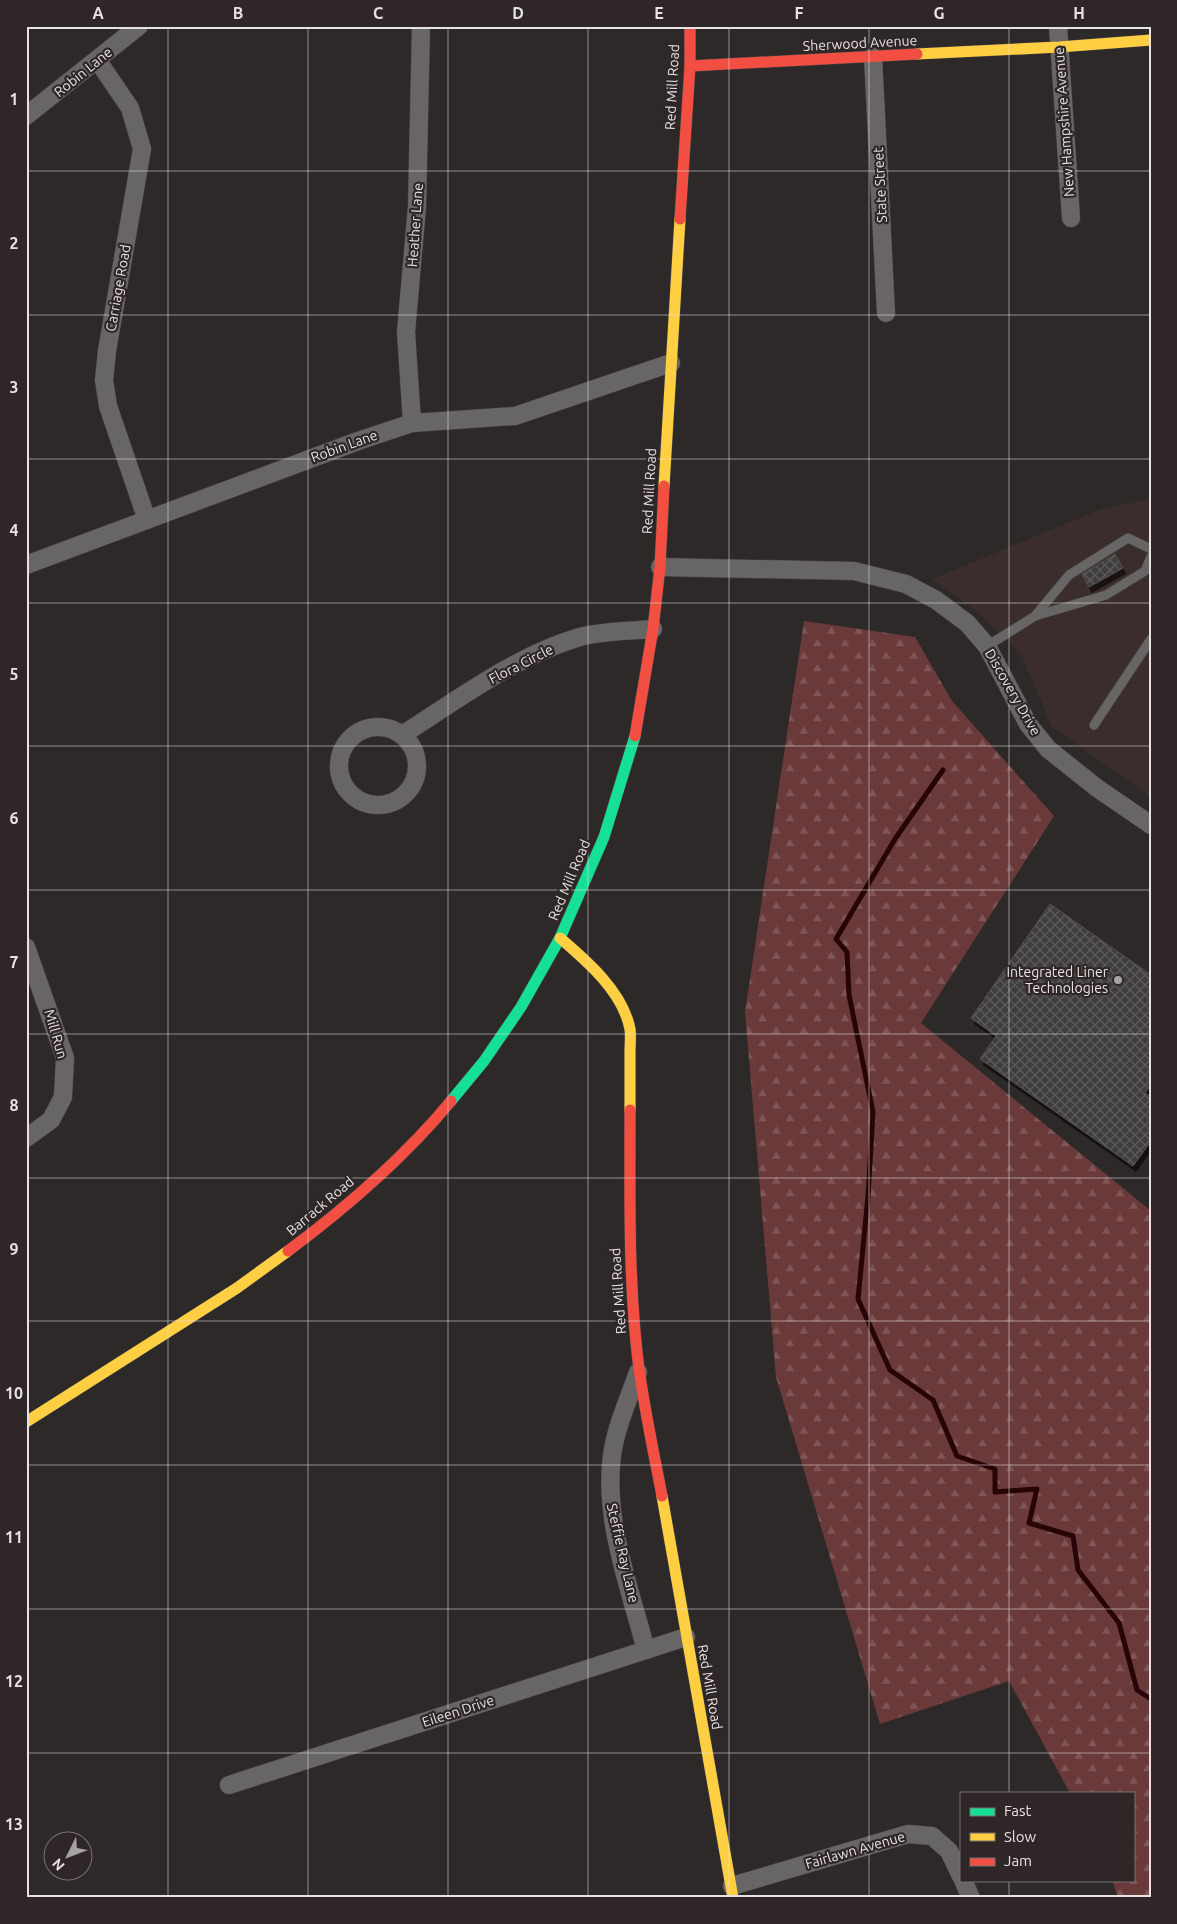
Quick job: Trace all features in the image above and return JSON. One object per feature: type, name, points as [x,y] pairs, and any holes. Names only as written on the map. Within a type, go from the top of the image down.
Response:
[{"type":"main road","name":"Red Mill Road","points":[[690,26],[690,66],[660,567],[653,629],[636,733],[604,837],[560,938],[606,980],[623,1008],[630,1029],[630,1246],[639,1369],[732,1892]]},
{"type":"main road","name":"Sherwood Avenue","points":[[690,66],[1059,47],[1151,40]]},
{"type":"main road","name":"Barrack Road","points":[[26,1422],[283,1256],[339,1211],[400,1157],[446,1107],[484,1061],[521,1007],[560,938]]},
{"type":"street","name":"Robin Lane","points":[[26,116],[98,61],[139,26]]},
{"type":"street","name":"Heather Lane","points":[[412,422],[406,332],[417,207],[421,26]]},
{"type":"street","name":"New Hampshire Avenue","points":[[1058,26],[1071,218]]},
{"type":"street","name":"State Street","points":[[873,57],[886,313]]},
{"type":"street","name":"Carriage Road","points":[[98,61],[130,108],[142,149],[107,351],[104,380],[108,406],[147,520]]},
{"type":"street","name":"Robin Lane","points":[[26,565],[412,422],[515,416],[671,364]]},
{"type":"street","name":"Discovery Drive","points":[[660,567],[854,571],[906,584],[936,600],[967,623],[987,646],[1028,724],[1048,749],[1097,788],[1151,825]]},
{"type":"street","name":"Flora Circle","points":[[402,735],[482,684],[554,646],[582,636],[653,629]]},
{"type":"street","points":[[378,726],[391,729],[402,735],[411,745],[416,756],[418,770],[408,793],[398,801],[385,806],[372,806],[360,802],[349,794],[342,783],[338,770],[339,757],[344,745],[353,735],[364,729],[378,726]]},
{"type":"street","name":"Mill Run","points":[[26,947],[65,1058],[63,1097],[51,1120],[26,1138]]},
{"type":"street","name":"Steffie Ray Lane","points":[[639,1369],[618,1425],[614,1446],[610,1496],[615,1532],[646,1650]]},
{"type":"street","name":"Eileen Drive","points":[[229,1785],[686,1637]]},
{"type":"street","name":"Fairlawn Avenue","points":[[732,1892],[908,1834],[932,1836],[949,1851],[960,1874]]},
{"type":"street","points":[[964,1882],[971,1898]]},
{"type":"lane","points":[[1035,616],[1069,575],[1128,538],[1151,549]]},
{"type":"lane","points":[[987,646],[1035,616],[1106,595],[1144,571],[1151,557]]},
{"type":"lane","points":[[1094,725],[1151,639]]},
{"type":"shaded area","points":[[1151,499],[1151,797],[1052,727],[1021,654],[980,614],[932,579],[1101,509]]},
{"type":"green space","points":[[804,621],[915,637],[952,701],[1054,816],[921,1023],[1151,1211],[1151,1898],[1118,1898],[1113,1882],[1134,1882],[1134,1792],[1069,1792],[1009,1681],[880,1724],[776,1377],[745,1012]]},
{"type":"building","points":[[1115,554],[1123,568],[1089,587],[1082,574]]},
{"type":"building","points":[[1050,904],[1151,975],[1151,1085],[1145,1093],[1151,1097],[1151,1141],[1133,1166],[980,1059],[996,1036],[971,1018]]},
{"type":"waterway","points":[[943,770],[895,839],[836,939],[847,952],[849,995],[873,1112],[868,1196],[858,1299],[890,1370],[933,1400],[957,1456],[995,1469],[995,1492],[1037,1489],[1029,1523],[1073,1536],[1078,1570],[1119,1623],[1137,1690],[1151,1699]]},
{"type":"traffic: fast","points":[[451,1101],[484,1061],[521,1007],[560,938],[604,837],[635,736]]},
{"type":"traffic: slow","points":[[917,54],[1151,40]]},
{"type":"traffic: slow","points":[[664,486],[680,219]]},
{"type":"traffic: slow","points":[[560,938],[602,978],[620,1002],[626,1015],[630,1029],[630,1110]]},
{"type":"traffic: slow","points":[[26,1422],[237,1288],[288,1251]]},
{"type":"traffic: slow","points":[[662,1496],[733,1898]]},
{"type":"traffic: jam","points":[[680,219],[690,66],[690,26]]},
{"type":"traffic: jam","points":[[690,66],[917,54]]},
{"type":"traffic: jam","points":[[635,736],[653,629],[660,567],[664,486]]},
{"type":"traffic: jam","points":[[288,1251],[374,1181],[414,1142],[451,1101]]},
{"type":"traffic: jam","points":[[630,1110],[630,1240],[635,1337],[644,1401],[662,1496]]},
{"type":"place","name":"Integrated Liner Technologies","points":[[1118,980]]}]
